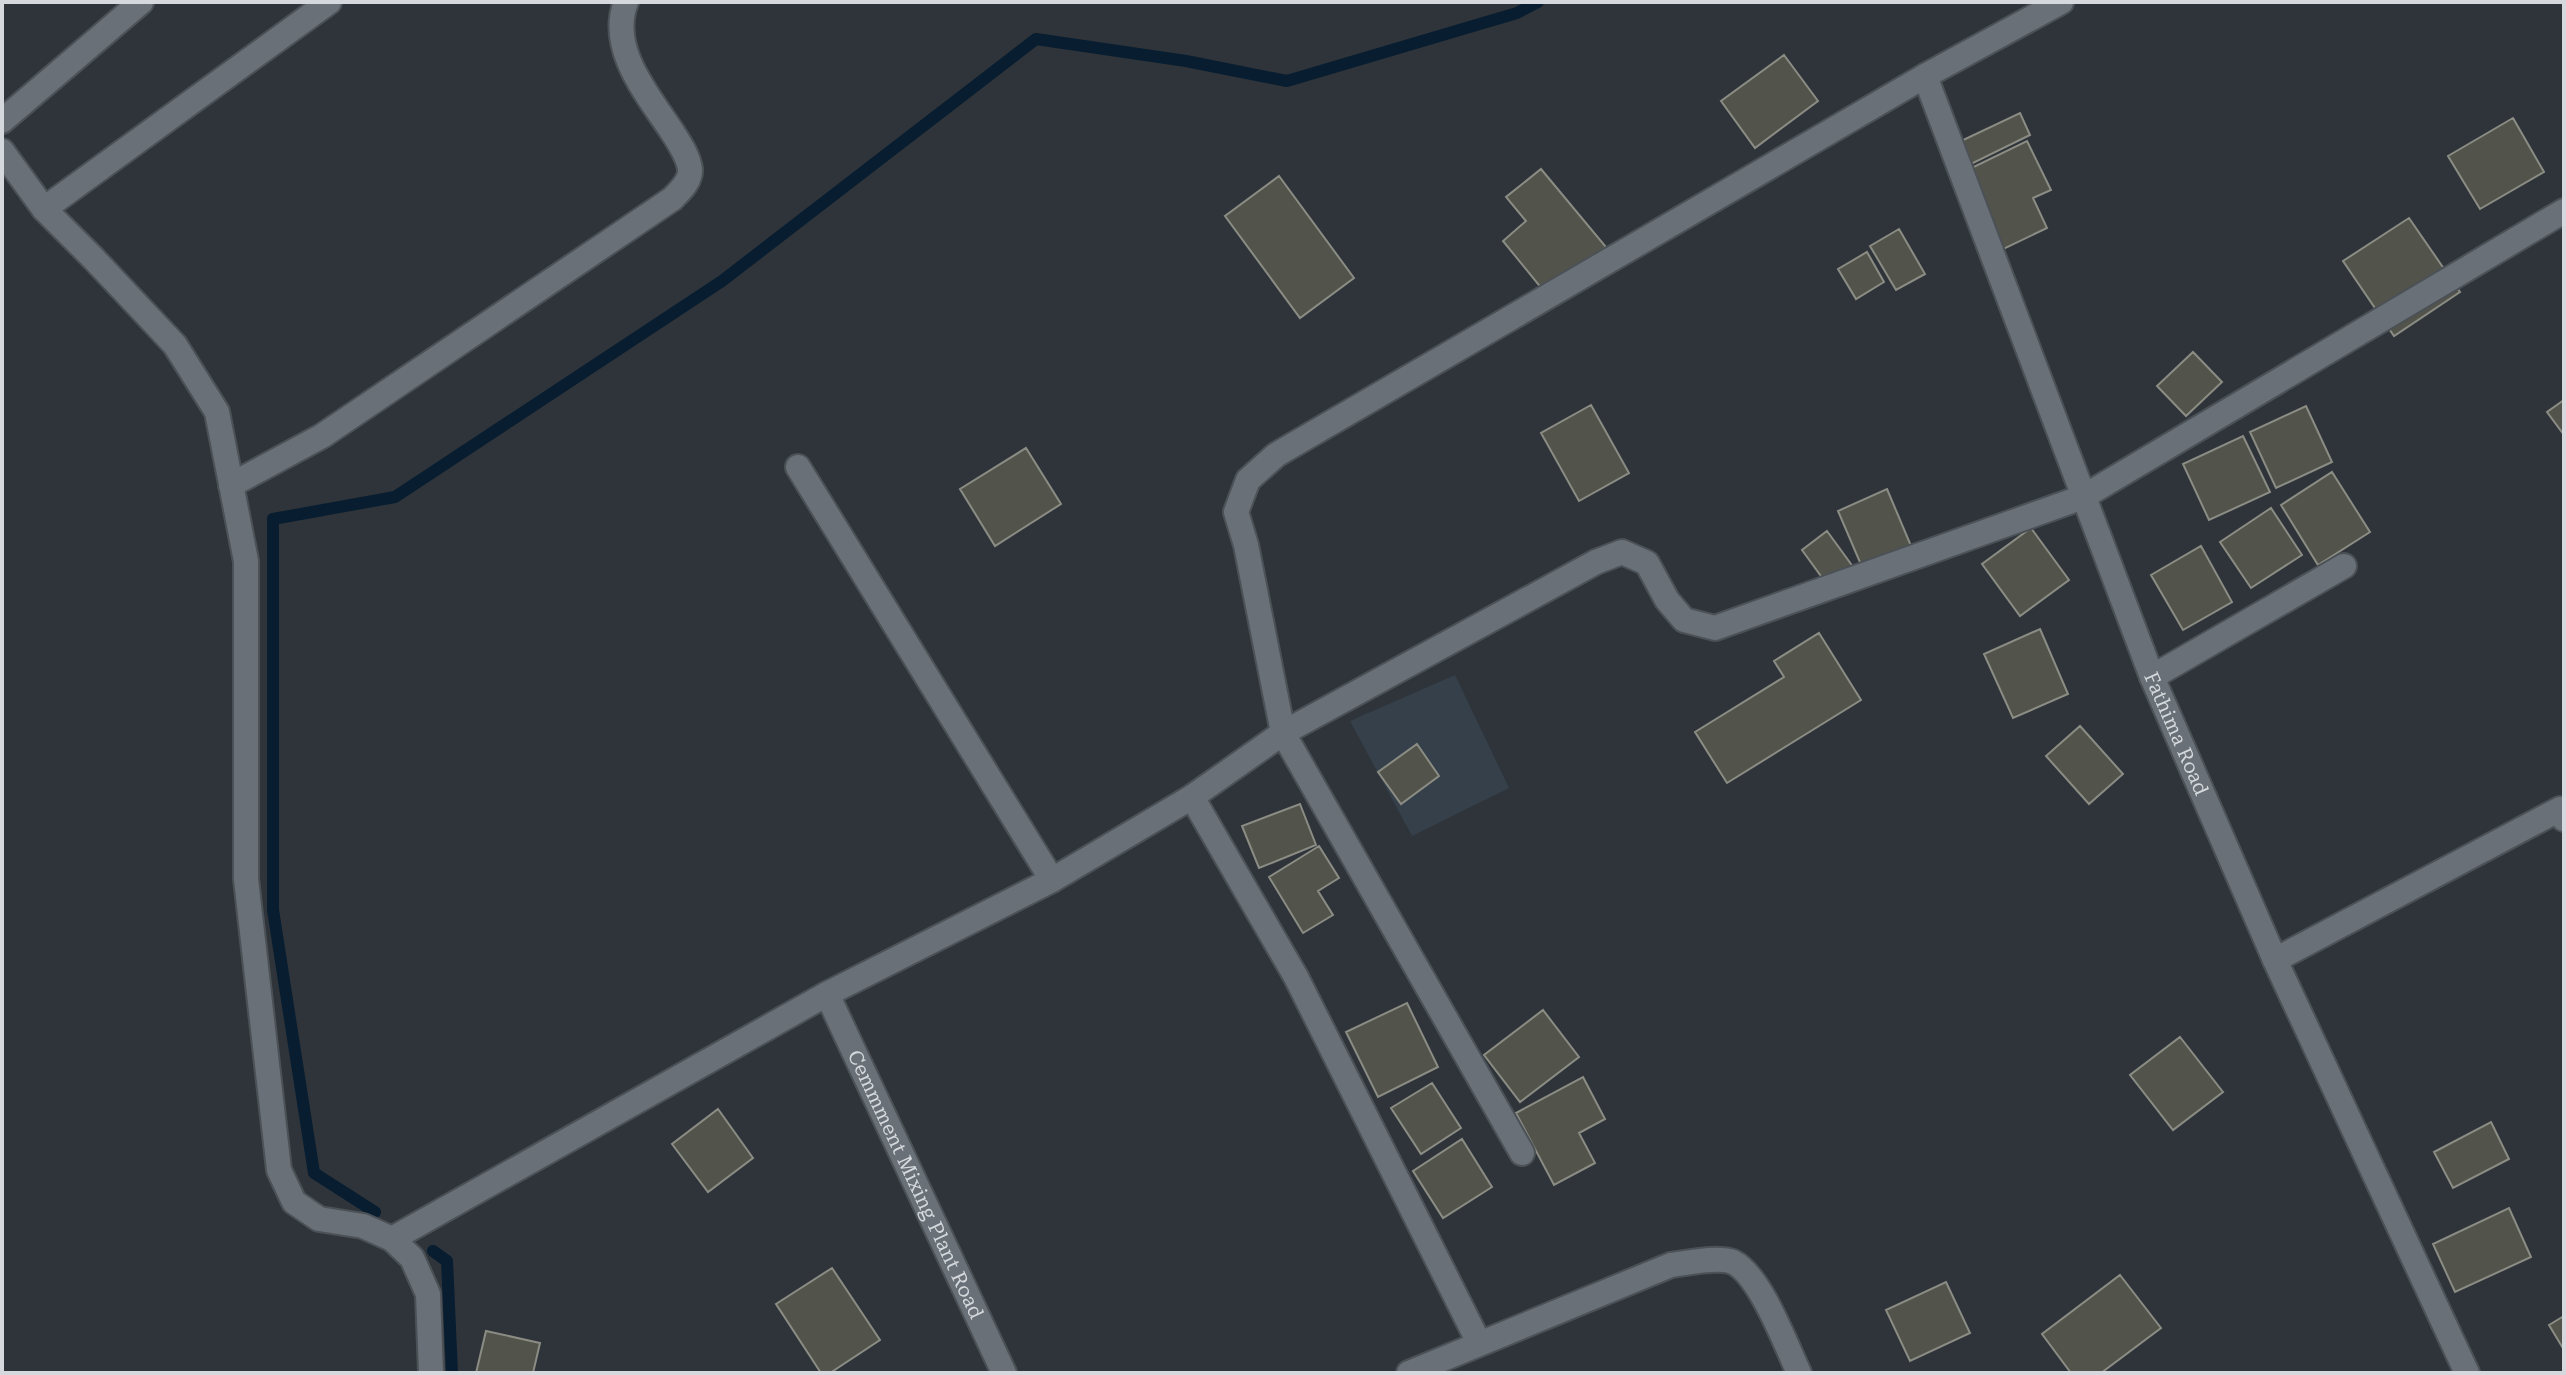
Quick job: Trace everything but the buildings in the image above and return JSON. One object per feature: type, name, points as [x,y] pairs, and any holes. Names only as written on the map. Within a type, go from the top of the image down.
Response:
[{"type":"street","points":[[2,121],[141,2]]},
{"type":"street","points":[[44,209],[329,2]]},
{"type":"street","points":[[231,485],[322,436],[672,199],[686,185],[690,170],[683,148],[642,88],[624,48],[621,27],[626,2]]},
{"type":"street","points":[[1522,1153],[1283,733],[1246,545],[1236,512],[1248,480],[1276,455],[1925,76],[2061,2]]},
{"type":"street","name":"Fathima Road","points":[[1925,76],[2152,677],[2275,960],[2467,1373]]},
{"type":"street","points":[[2,151],[44,209],[175,345],[217,412],[246,561],[246,879],[279,1170],[294,1202],[319,1219],[363,1226],[392,1239],[412,1258],[428,1294],[431,1373]]},
{"type":"street","points":[[392,1239],[827,994],[1052,880],[1192,797],[1283,733],[1561,579],[1622,552],[1647,563],[1667,600],[1684,620],[1715,628],[2083,497],[2564,211]]},
{"type":"street","points":[[798,467],[1052,880]]},
{"type":"street","points":[[2152,677],[2344,566]]},
{"type":"street","points":[[1192,797],[1296,977],[1479,1343]]},
{"type":"street","points":[[2275,960],[2560,809],[2564,819]]},
{"type":"street","name":"Cemmment Mixing Plant Road","points":[[827,994],[1004,1373]]},
{"type":"street","points":[[1409,1373],[1671,1265],[1701,1260],[1732,1262],[1756,1282],[1799,1373]]},
{"type":"shaded area","points":[[1455,675],[1509,788],[1412,836],[1350,721]]},
{"type":"waterway","points":[[375,1212],[314,1173],[273,910],[273,519],[395,497],[722,281],[1036,39],[1186,61],[1287,81],[1517,13],[1538,2]]},
{"type":"waterway","points":[[433,1251],[447,1261],[452,1373]]}]
